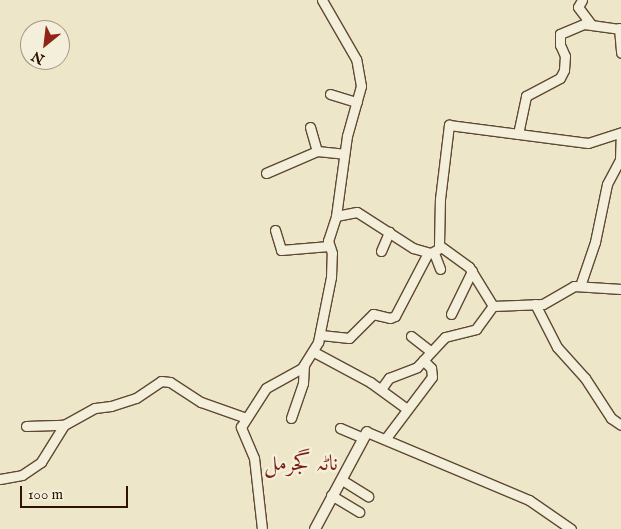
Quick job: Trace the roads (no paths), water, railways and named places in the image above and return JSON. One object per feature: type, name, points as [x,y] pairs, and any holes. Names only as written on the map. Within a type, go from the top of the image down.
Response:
[{"type":"street","points":[[262,529],[254,458],[241,427],[272,383],[304,366],[314,352],[321,335],[331,277],[329,246],[336,216],[344,154],[361,86],[356,59],[322,0]]},
{"type":"street","points":[[582,0],[578,7],[591,24]]},
{"type":"street","points":[[518,134],[526,96],[560,78],[564,70],[566,63],[560,44],[560,34],[571,27],[591,24],[620,29],[621,53]]},
{"type":"street","points":[[330,94],[357,102]]},
{"type":"street","points":[[321,335],[349,338],[373,314],[390,318],[395,316],[434,251],[438,238],[449,126],[588,142],[621,133],[621,158],[607,184],[595,242],[580,286]]},
{"type":"street","points":[[310,127],[317,152]]},
{"type":"street","points":[[266,173],[317,152],[344,154]]},
{"type":"street","points":[[336,216],[357,212],[412,248],[434,251],[472,271],[494,306]]},
{"type":"street","points":[[275,230],[281,250],[329,246]]},
{"type":"street","points":[[381,251],[389,232]]},
{"type":"street","points":[[434,251],[440,269]]},
{"type":"street","points":[[451,314],[472,271]]},
{"type":"street","points":[[494,306],[543,304],[568,287],[621,289]]},
{"type":"street","points":[[535,304],[557,347],[585,378],[611,418],[621,426]]},
{"type":"street","points":[[381,389],[389,378],[417,367],[445,337],[476,330],[494,306]]},
{"type":"street","points":[[411,336],[430,351]]},
{"type":"street","points":[[314,352],[381,389],[407,410]]},
{"type":"street","points":[[386,438],[432,377],[431,368],[423,360]]},
{"type":"street","points":[[291,418],[303,383],[304,366]]},
{"type":"street","points":[[26,426],[64,425],[95,408],[111,406],[136,398],[161,381],[170,382],[202,402],[246,418]]},
{"type":"street","points":[[0,479],[22,475],[41,462],[64,425]]},
{"type":"street","points":[[340,428],[365,435],[386,438],[529,500],[571,529]]},
{"type":"street","points":[[315,529],[331,495],[342,480],[365,435]]},
{"type":"street","points":[[342,480],[368,496]]},
{"type":"street","points":[[331,495],[359,512]]},
{"type":"district","name":"ناٹہ گجرمل","points":[[301,465]]}]
